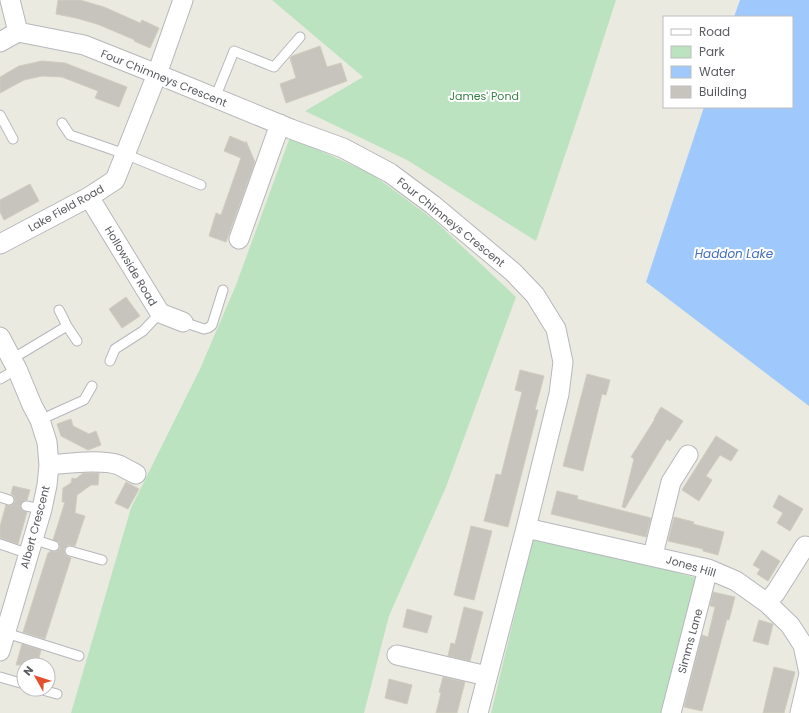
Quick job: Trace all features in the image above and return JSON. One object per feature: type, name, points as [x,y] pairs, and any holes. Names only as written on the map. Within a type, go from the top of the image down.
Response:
[{"type":"street","points":[[0,42],[18,32],[10,0]]},
{"type":"street","name":"Lake Field Road","points":[[0,244],[89,198],[115,180],[157,74],[183,0]]},
{"type":"street","name":"Four Chimneys Crescent","points":[[18,32],[84,46],[343,148],[390,173],[433,205],[513,272],[535,295],[556,329],[563,362],[559,394],[478,713]]},
{"type":"street","points":[[239,239],[280,124]]},
{"type":"street","name":"Hollowside Road","points":[[89,198],[160,313],[183,322]]},
{"type":"street","name":"Albert Crescent","points":[[0,337],[40,420],[47,442],[49,465],[47,485],[34,507],[31,547],[6,610],[6,633],[0,652]]},
{"type":"street","points":[[653,555],[671,482],[688,455]]},
{"type":"street","points":[[49,465],[109,463],[118,465],[136,474]]},
{"type":"street","name":"Jones Hill","points":[[526,528],[653,555],[708,569],[736,581],[767,603],[790,625],[806,644],[809,674],[800,713]]},
{"type":"street","points":[[767,603],[776,592],[805,546]]},
{"type":"street","name":"Simms Lane","points":[[671,713],[708,569]]},
{"type":"street","points":[[398,653],[488,676]]},
{"type":"lane","points":[[215,98],[234,51],[274,67],[300,37]]},
{"type":"lane","points":[[0,115],[14,139]]},
{"type":"lane","points":[[62,123],[70,135],[125,154],[201,185]]},
{"type":"lane","points":[[183,322],[204,329],[212,325],[223,290]]},
{"type":"lane","points":[[59,310],[77,341]]},
{"type":"lane","points":[[110,361],[116,349],[143,331],[160,313]]},
{"type":"lane","points":[[0,379],[14,364],[68,326]]},
{"type":"lane","points":[[40,420],[84,400],[92,386]]},
{"type":"lane","points":[[0,544],[31,547],[54,546]]},
{"type":"lane","points":[[70,551],[102,560]]},
{"type":"lane","points":[[6,633],[79,656]]},
{"type":"lane","points":[[0,677],[16,682]]},
{"type":"green space","name":"James' Pond","points":[[272,0],[616,0],[536,241],[407,160],[305,111],[363,77]]},
{"type":"green space","points":[[290,137],[372,174],[434,220],[516,297],[446,487],[389,616],[364,713],[71,713],[131,508],[200,369],[236,285]]},
{"type":"green space","points":[[534,534],[700,579],[666,713],[491,713]]},
{"type":"water","name":"Haddon Lake","points":[[740,0],[809,0],[809,406],[646,282],[704,108],[793,108],[793,16],[734,16]]},
{"type":"building","points":[[58,0],[80,0],[104,7],[140,23],[142,20],[159,28],[150,48],[97,24],[56,14]]},
{"type":"building","points":[[320,46],[327,67],[341,63],[347,81],[286,103],[280,84],[296,78],[290,58]]},
{"type":"building","points":[[42,61],[65,63],[127,87],[119,107],[95,98],[98,91],[62,77],[42,76],[24,80],[0,93],[0,77],[19,66]]},
{"type":"building","points":[[230,136],[246,143],[246,141],[255,162],[226,242],[209,236],[216,213],[221,215],[241,158],[224,151]]},
{"type":"building","points":[[30,184],[39,201],[4,220],[0,212],[0,200]]},
{"type":"building","points":[[126,297],[140,316],[122,328],[109,309]]},
{"type":"building","points":[[520,370],[544,376],[535,410],[538,410],[508,527],[484,521],[496,474],[501,475],[522,392],[515,390]]},
{"type":"building","points":[[587,374],[610,380],[606,395],[602,394],[583,471],[563,466]]},
{"type":"building","points":[[661,407],[683,421],[670,441],[667,439],[625,508],[622,507],[634,459],[631,457]]},
{"type":"building","points":[[71,419],[73,426],[89,434],[96,431],[101,445],[88,450],[61,436],[57,424]]},
{"type":"building","points":[[716,436],[738,450],[731,461],[720,455],[706,476],[712,480],[699,501],[682,490]]},
{"type":"building","points":[[83,473],[99,473],[98,485],[91,485],[77,495],[75,513],[85,516],[75,546],[68,545],[64,549],[65,555],[71,558],[45,639],[23,632],[48,553],[50,551],[56,552],[60,548],[59,542],[53,540],[65,502],[62,502],[63,488],[71,483],[72,478],[76,479]]},
{"type":"building","points":[[126,482],[139,489],[128,509],[115,503]]},
{"type":"building","points":[[13,486],[30,490],[27,500],[20,505],[22,510],[27,512],[18,544],[0,538],[0,526],[6,505],[11,506],[15,502],[14,496],[11,494]]},
{"type":"building","points":[[557,491],[578,496],[577,499],[651,518],[646,537],[551,514]]},
{"type":"building","points":[[779,495],[803,509],[790,531],[777,523],[783,513],[773,507]]},
{"type":"building","points":[[674,517],[694,522],[693,524],[724,532],[718,555],[703,551],[703,549],[668,541]]},
{"type":"building","points":[[471,526],[492,531],[474,600],[454,595]]},
{"type":"building","points":[[762,550],[780,561],[768,581],[757,574],[760,569],[753,565]]},
{"type":"building","points":[[713,592],[735,597],[729,620],[727,619],[702,711],[684,707],[702,635],[708,637],[715,607],[710,606]]},
{"type":"building","points":[[464,607],[483,612],[470,661],[448,656],[451,643],[455,644]]},
{"type":"building","points":[[407,609],[432,616],[427,633],[403,627]]},
{"type":"building","points":[[759,620],[773,624],[768,645],[753,641]]},
{"type":"building","points":[[22,644],[41,650],[39,657],[18,657]]},
{"type":"building","points":[[774,667],[795,672],[784,713],[763,713]]},
{"type":"building","points":[[443,677],[465,682],[457,713],[436,713]]},
{"type":"building","points":[[389,679],[412,685],[407,704],[385,698]]}]
